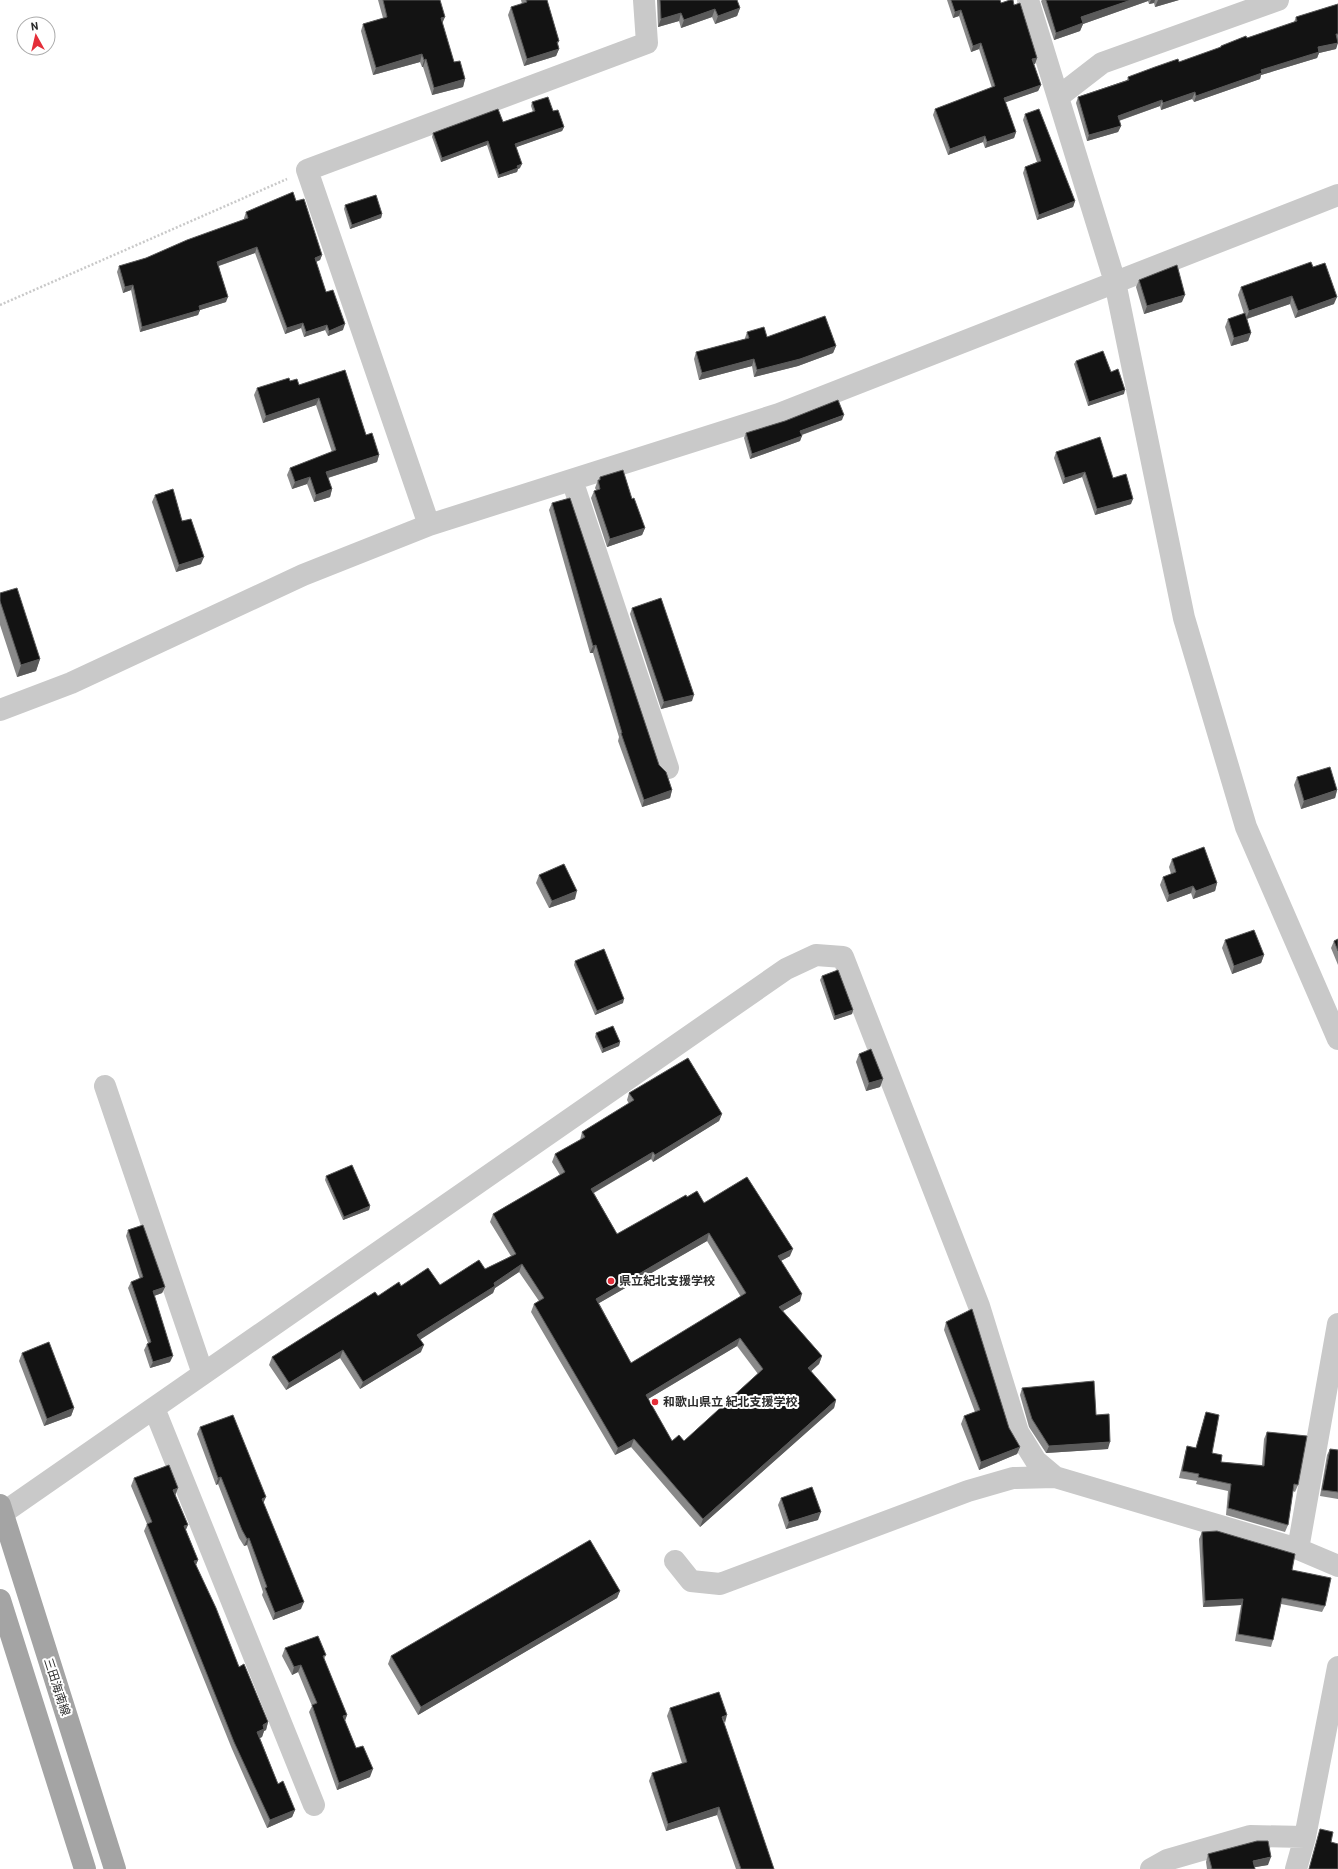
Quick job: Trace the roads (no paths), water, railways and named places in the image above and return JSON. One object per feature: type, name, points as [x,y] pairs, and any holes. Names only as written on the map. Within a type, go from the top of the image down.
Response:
[{"type":"main road","name":"三田海南線","points":[[1,1511],[115,1869]]},
{"type":"main road","points":[[0,1600],[85,1869]]},
{"type":"street","points":[[429,525],[307,170],[647,43],[644,0]]},
{"type":"street","points":[[1028,0],[1115,282],[1184,618],[1221,745],[1246,827],[1338,1039]]},
{"type":"street","points":[[1058,97],[1102,63],[1278,0]]},
{"type":"street","points":[[0,710],[71,683],[303,575],[429,525],[779,414],[1338,194]]},
{"type":"street","points":[[572,480],[668,768]]},
{"type":"street","points":[[1,1511],[154,1408],[786,969],[816,955],[843,958],[978,1306],[1018,1432],[1036,1461],[1055,1477]]},
{"type":"street","points":[[104,1086],[203,1374]]},
{"type":"street","points":[[1298,1549],[1338,1324]]},
{"type":"street","points":[[154,1408],[314,1806]]},
{"type":"street","points":[[675,1561],[691,1581],[720,1584],[968,1491],[1012,1478],[1055,1477],[1298,1549],[1338,1566]]},
{"type":"street","points":[[1296,1869],[1305,1837],[1338,1667]]},
{"type":"street","points":[[1151,1869],[1167,1860],[1250,1836],[1305,1837]]},
{"type":"place","name":"県立紀北支援学校","points":[[611,1281]]},
{"type":"place","name":"和歌山県立 紀北支援学校","points":[[655,1402]]}]
